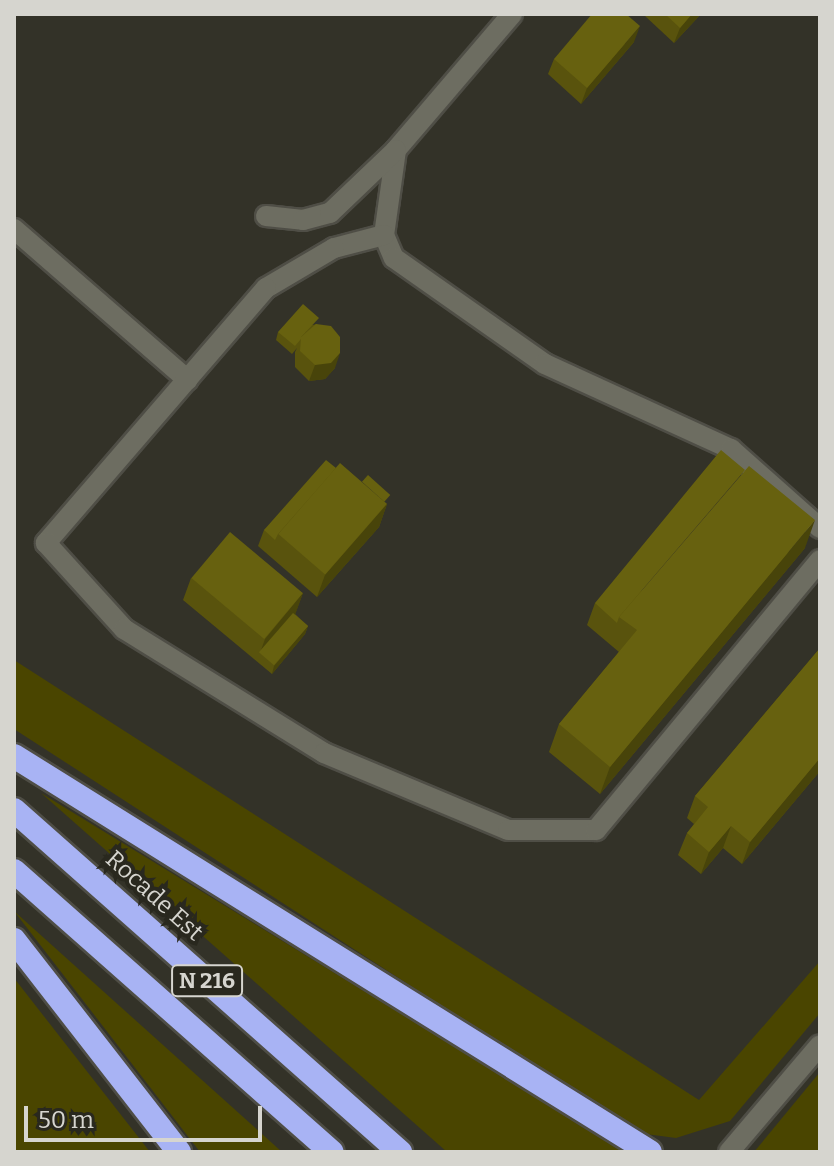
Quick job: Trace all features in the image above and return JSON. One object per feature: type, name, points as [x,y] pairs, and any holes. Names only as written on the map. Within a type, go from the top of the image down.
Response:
[{"type":"highway","points":[[14,756],[650,1152]]},
{"type":"highway","name":"Rocade Est","points":[[14,810],[400,1152]]},
{"type":"highway","name":"N 216","points":[[14,871],[332,1152]]},
{"type":"highway","points":[[14,940],[179,1152]]},
{"type":"street","points":[[266,216],[303,220],[330,213],[396,150],[512,14]]},
{"type":"street","points":[[396,150],[384,235],[394,258],[545,364],[731,449],[820,528]]},
{"type":"street","points":[[14,229],[188,380]]},
{"type":"street","points":[[384,235],[334,248],[266,288],[46,543],[137,637],[324,753],[508,830],[596,830],[820,560]]},
{"type":"street","points":[[729,1152],[820,1045]]},
{"type":"shaded area","points":[[14,660],[699,1100],[820,961],[820,1013],[730,1121],[676,1138],[638,1133],[14,729]]},
{"type":"shaded area","points":[[41,793],[617,1146],[624,1152],[447,1152]]},
{"type":"shaded area","points":[[14,911],[282,1152],[200,1152]]},
{"type":"shaded area","points":[[14,978],[150,1152],[14,1152]]},
{"type":"shaded area","points":[[820,1072],[820,1152],[754,1152]]},
{"type":"building","points":[[592,14],[626,14],[640,26],[587,88],[554,59]]},
{"type":"building","points":[[665,14],[692,14],[680,28]]},
{"type":"building","points":[[303,304],[319,318],[295,346],[278,332]]},
{"type":"building","points":[[316,324],[331,326],[340,337],[340,353],[331,363],[315,365],[300,351],[301,337]]},
{"type":"building","points":[[721,450],[745,470],[617,623],[595,603]]},
{"type":"building","points":[[326,460],[336,468],[275,540],[264,530]]},
{"type":"building","points":[[340,463],[387,504],[325,575],[278,534]]},
{"type":"building","points":[[749,466],[815,520],[610,767],[559,724],[637,630],[619,617]]},
{"type":"building","points":[[368,475],[390,495],[384,502],[362,482]]},
{"type":"building","points":[[230,532],[303,593],[264,639],[191,578]]},
{"type":"building","points":[[293,613],[308,626],[274,665],[259,652]]},
{"type":"building","points":[[820,648],[820,758],[750,842],[731,826],[709,852],[687,833],[708,807],[695,796]]}]
